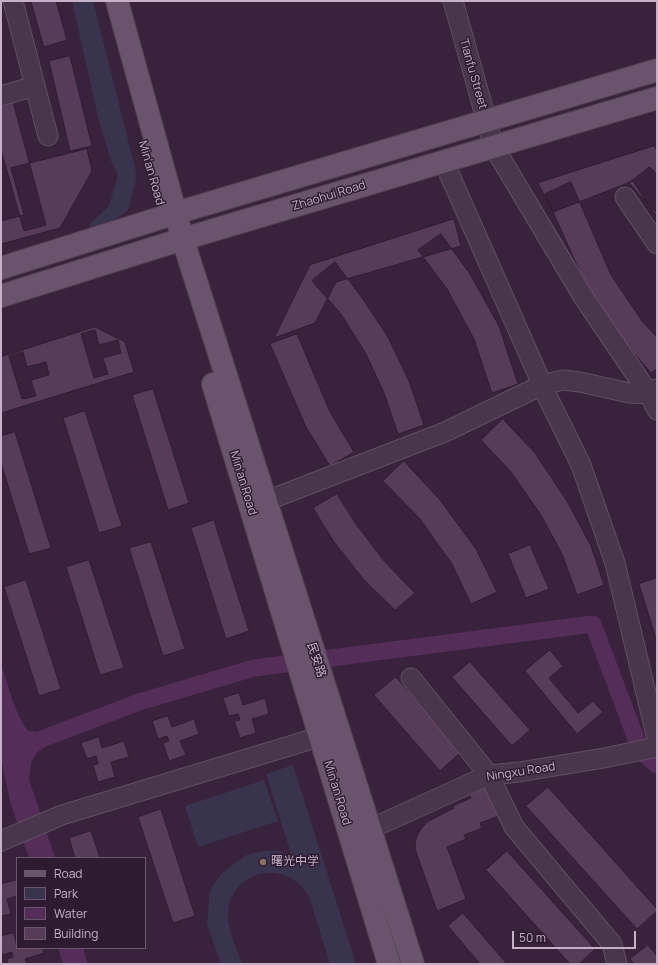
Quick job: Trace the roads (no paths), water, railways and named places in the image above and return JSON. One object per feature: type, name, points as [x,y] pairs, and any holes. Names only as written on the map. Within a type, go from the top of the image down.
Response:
[{"type":"main road","name":"Min'an Road","points":[[102,1],[170,216]]},
{"type":"main road","name":"Min'an Road","points":[[117,1],[177,241],[317,696],[370,829],[413,964]]},
{"type":"main road","points":[[1,268],[486,120],[657,70]]},
{"type":"main road","name":"Zhaohui Road","points":[[1,296],[177,241],[657,98]]},
{"type":"main road","name":"Min'an Road","points":[[177,241],[266,501],[296,626]]},
{"type":"main road","name":"Min'an Road","points":[[317,696],[320,737],[389,964]]},
{"type":"street","points":[[13,1],[48,136]]},
{"type":"street","name":"Tianfu Street","points":[[453,1],[494,147],[584,298],[654,398]]},
{"type":"street","points":[[1,96],[35,86]]},
{"type":"street","points":[[444,162],[542,385],[581,465],[615,563],[655,745]]},
{"type":"street","points":[[625,197],[657,244]]},
{"type":"street","points":[[266,501],[445,432],[542,385],[563,380],[580,382],[654,398]]},
{"type":"street","points":[[411,678],[489,775],[514,827],[612,944],[617,964]]},
{"type":"street","points":[[5,840],[62,815],[320,737]]},
{"type":"street","name":"Ningxu Road","points":[[370,829],[489,775],[519,772],[604,758],[655,745]]},
{"type":"water","points":[[1,665],[15,708],[28,731],[38,732],[53,725],[59,741],[46,746],[37,752],[31,763],[29,779],[55,857],[29,857],[10,801],[1,759]]},
{"type":"water","points":[[58,949],[83,949],[88,964],[63,964]]},
{"type":"waterway","points":[[34,742],[139,702],[254,668],[593,624],[641,752],[657,765]]},
{"type":"place","name":"曙光中学","points":[[263,862]]}]
